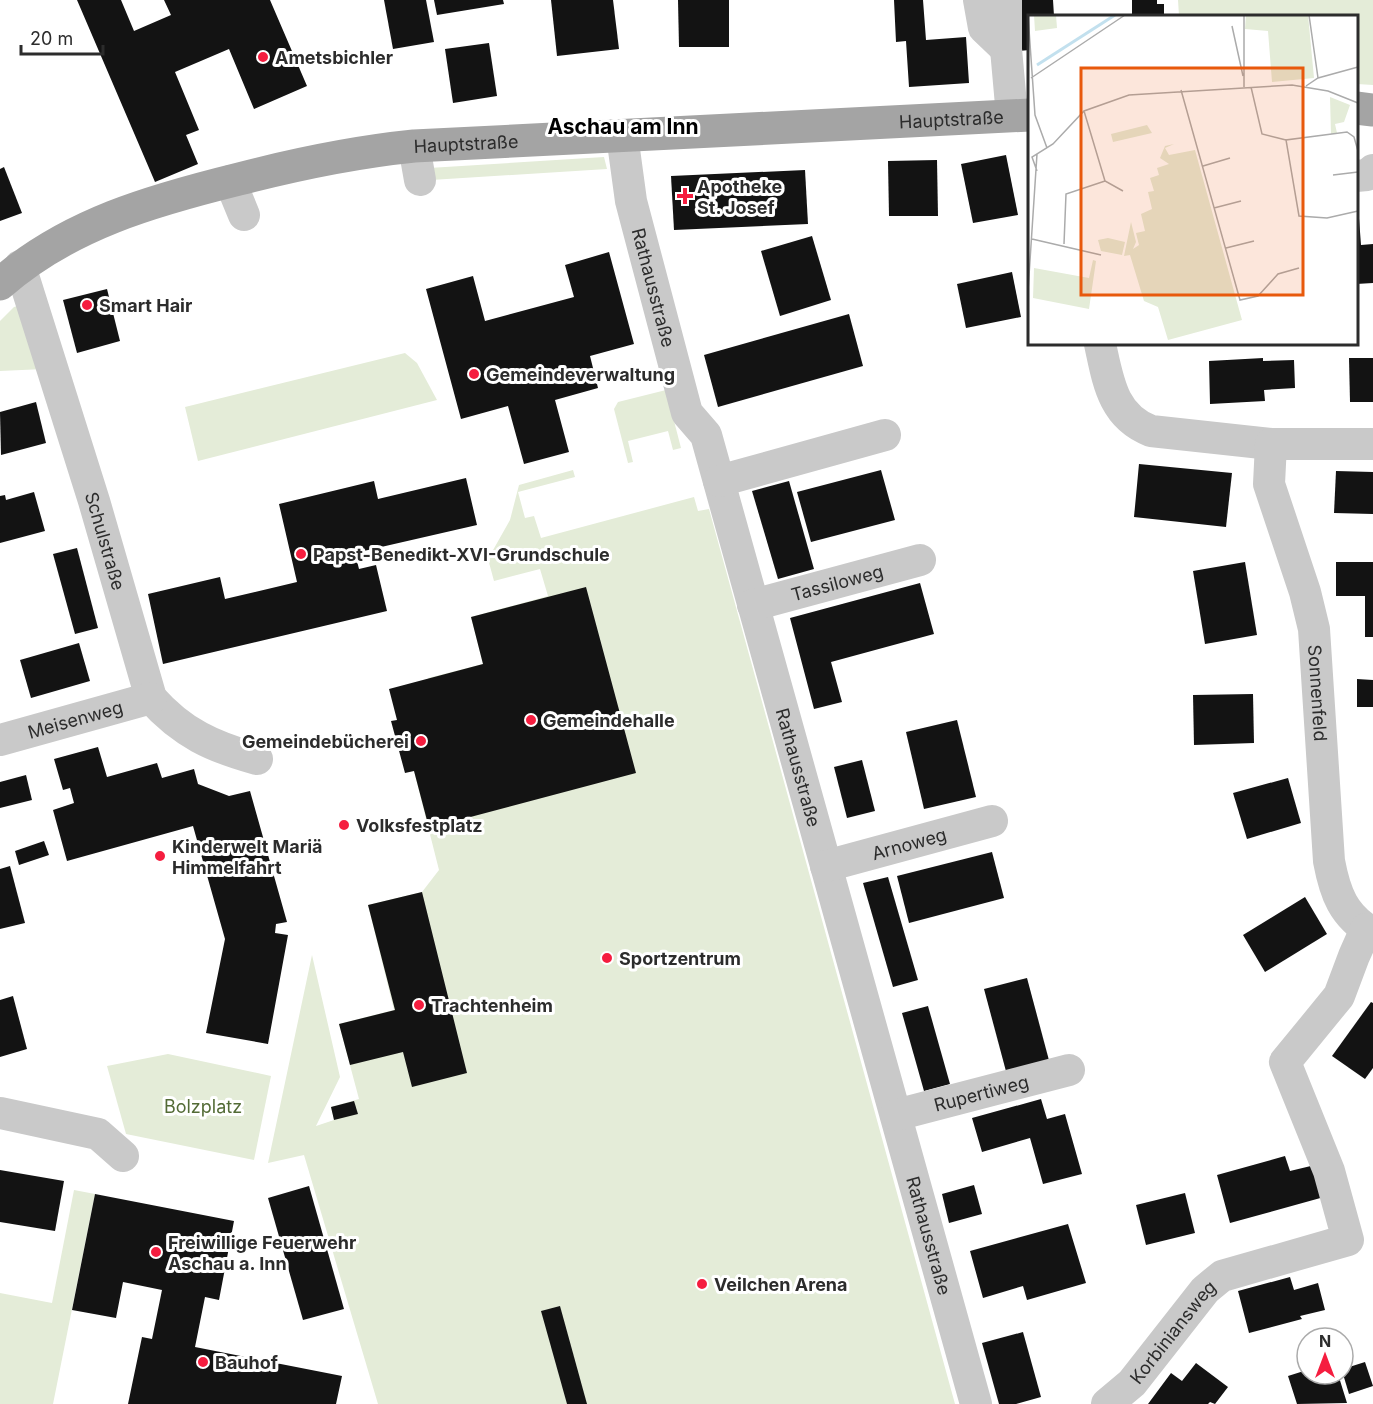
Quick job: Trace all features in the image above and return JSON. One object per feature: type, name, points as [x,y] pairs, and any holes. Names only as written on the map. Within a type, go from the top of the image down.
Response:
[{"type":"main road","points":[[1358,108],[1373,110]]},
{"type":"main road","name":"Hauptstraße","points":[[10,275],[67,238],[119,213],[156,200],[296,165],[368,150],[1021,115]]},
{"type":"street","points":[[980,0],[984,28],[1006,49]]},
{"type":"street","points":[[1006,0],[1006,49],[1021,115]]},
{"type":"street","name":"Rathausstraße","points":[[622,135],[624,202],[687,413],[706,435],[976,1404]]},
{"type":"street","points":[[414,146],[420,180]]},
{"type":"street","points":[[1358,176],[1367,176],[1373,170]]},
{"type":"street","points":[[230,181],[243,214]]},
{"type":"street","name":"Schulstraße","points":[[10,275],[94,501],[151,698],[182,728],[223,750],[257,759]]},
{"type":"street","points":[[1100,345],[1109,380],[1120,408],[1128,419],[1151,431],[1271,444],[1373,444]]},
{"type":"street","points":[[719,482],[885,435]]},
{"type":"street","name":"Sonnenfeld","points":[[1271,444],[1269,484],[1305,592],[1314,629],[1329,861],[1333,885],[1351,918],[1370,931]]},
{"type":"street","name":"Tassiloweg","points":[[753,605],[920,560]]},
{"type":"street","name":"Meisenweg","points":[[0,740],[151,698]]},
{"type":"street","name":"Arnoweg","points":[[826,866],[992,821]]},
{"type":"street","name":"Korbiniansweg","points":[[1107,1404],[1132,1383],[1205,1290],[1222,1276],[1348,1240],[1329,1171],[1285,1062],[1339,996],[1370,931]]},
{"type":"street","name":"Rupertiweg","points":[[896,1115],[1069,1070]]},
{"type":"street","points":[[0,1113],[98,1134],[123,1156]]},
{"type":"green space","points":[[1178,0],[1373,0],[1373,85],[1358,84],[1358,15],[1179,15]]},
{"type":"green space","points":[[604,157],[607,169],[431,180],[429,168]]},
{"type":"green space","points":[[21,305],[44,369],[0,371],[0,321],[14,307]]},
{"type":"green space","points":[[405,353],[417,363],[437,400],[198,461],[185,407]]},
{"type":"green space","points":[[666,390],[681,448],[673,450],[668,431],[628,441],[633,462],[628,463],[614,409],[618,402]]},
{"type":"green space","name":"Sportzentrum","points":[[573,470],[575,477],[518,492],[525,518],[534,516],[541,538],[694,497],[698,511],[709,509],[955,1404],[378,1404],[304,1155],[268,1163],[312,955],[340,1077],[316,1126],[334,1120],[331,1107],[359,1099],[339,1024],[394,1010],[368,905],[422,892],[439,870],[414,771],[450,761],[428,678],[483,664],[471,617],[548,596],[540,569],[494,581],[488,559],[510,520],[519,485]]},
{"type":"green space","name":"Bolzplatz","points":[[168,1054],[271,1076],[254,1160],[126,1134],[107,1066]]},
{"type":"green space","points":[[74,1190],[95,1194],[53,1404],[0,1404],[0,1293],[52,1303]]},
{"type":"building","points":[[77,0],[121,0],[134,31],[171,15],[164,0],[270,0],[307,86],[254,109],[229,49],[175,72],[199,130],[186,135],[198,164],[155,182]]},
{"type":"building","points":[[384,0],[426,0],[434,42],[393,49]]},
{"type":"building","points":[[434,0],[503,0],[504,4],[437,15]]},
{"type":"building","points":[[551,0],[613,0],[619,49],[557,56]]},
{"type":"building","points":[[678,0],[729,0],[729,47],[679,47]]},
{"type":"building","points":[[894,0],[923,0],[926,40],[966,37],[969,83],[909,87],[906,41],[896,42]]},
{"type":"building","points":[[1016,0],[1053,0],[1054,15],[1028,15],[1028,50],[1018,51]]},
{"type":"building","points":[[1132,0],[1157,0],[1157,4],[1164,4],[1164,15],[1132,15]]},
{"type":"building","points":[[489,43],[497,96],[453,103],[445,49]]},
{"type":"building","points":[[1006,155],[1018,215],[973,223],[961,164]]},
{"type":"building","points":[[937,160],[938,216],[889,216],[888,161]]},
{"type":"building","points":[[4,167],[22,213],[0,221],[0,169]]},
{"type":"building","points":[[805,170],[808,224],[674,230],[671,176]]},
{"type":"building","points":[[1358,205],[1361,245],[1373,244],[1373,283],[1358,284]]},
{"type":"building","points":[[812,236],[831,300],[780,316],[761,251]]},
{"type":"building","points":[[609,252],[634,344],[590,356],[598,388],[555,400],[569,452],[524,464],[508,406],[461,419],[426,289],[473,276],[485,321],[574,297],[565,265]]},
{"type":"building","points":[[1012,272],[1021,317],[966,328],[957,284]]},
{"type":"building","points":[[107,289],[120,341],[77,353],[63,300]]},
{"type":"building","points":[[849,314],[863,366],[718,407],[704,355]]},
{"type":"building","points":[[1263,358],[1263,361],[1294,360],[1295,388],[1264,390],[1265,401],[1210,404],[1209,361]]},
{"type":"building","points":[[1349,358],[1373,358],[1373,402],[1350,402]]},
{"type":"building","points":[[36,402],[46,443],[1,455],[0,412]]},
{"type":"building","points":[[1139,464],[1232,473],[1226,527],[1134,517]]},
{"type":"building","points":[[881,470],[895,520],[811,542],[797,492]]},
{"type":"building","points":[[1336,471],[1373,472],[1373,514],[1334,513]]},
{"type":"building","points":[[466,478],[477,525],[355,553],[359,569],[376,565],[387,611],[163,664],[148,594],[220,577],[225,599],[297,582],[279,504],[374,481],[378,499]]},
{"type":"building","points":[[789,481],[814,569],[778,579],[752,491]]},
{"type":"building","points":[[34,492],[45,531],[0,543],[0,496],[5,495],[6,500]]},
{"type":"building","points":[[77,548],[98,628],[75,634],[53,554]]},
{"type":"building","points":[[1245,562],[1257,635],[1205,644],[1193,571]]},
{"type":"building","points":[[1336,562],[1373,562],[1373,637],[1365,637],[1365,596],[1336,596]]},
{"type":"building","points":[[920,583],[934,634],[831,662],[842,702],[814,709],[790,618]]},
{"type":"building","name":"Gemeindehalle","points":[[586,587],[636,773],[429,828],[414,771],[405,773],[391,721],[397,720],[389,689],[483,664],[471,617]]},
{"type":"building","points":[[79,643],[90,681],[31,698],[20,660]]},
{"type":"building","points":[[1357,679],[1373,680],[1373,707],[1357,707]]},
{"type":"building","points":[[1253,694],[1254,743],[1194,745],[1193,695]]},
{"type":"building","points":[[957,720],[976,797],[924,809],[906,732]]},
{"type":"building","points":[[98,747],[107,777],[157,763],[162,778],[194,769],[198,784],[229,796],[250,791],[287,922],[276,924],[275,933],[288,935],[268,1044],[206,1033],[225,939],[193,826],[67,861],[53,810],[74,803],[70,788],[63,790],[54,759]]},
{"type":"building","points":[[862,760],[875,811],[847,818],[834,767]]},
{"type":"building","points":[[26,775],[32,800],[0,808],[0,782]]},
{"type":"building","points":[[1288,778],[1301,823],[1247,839],[1233,793]]},
{"type":"building","points":[[44,841],[49,855],[19,865],[15,851]]},
{"type":"building","points":[[992,852],[1004,898],[909,923],[897,876]]},
{"type":"building","points":[[10,866],[25,923],[0,929],[0,869]]},
{"type":"building","points":[[888,877],[918,980],[893,987],[863,883]]},
{"type":"building","points":[[422,892],[467,1073],[412,1087],[403,1052],[350,1065],[339,1024],[395,1010],[368,905]]},
{"type":"building","points":[[1305,897],[1327,934],[1265,972],[1243,935]]},
{"type":"building","points":[[1027,978],[1050,1064],[1007,1075],[984,989]]},
{"type":"building","points":[[13,996],[27,1049],[0,1057],[0,1000]]},
{"type":"building","points":[[1371,1002],[1373,1003],[1373,1068],[1365,1079],[1332,1056]]},
{"type":"building","points":[[928,1006],[950,1084],[924,1091],[902,1013]]},
{"type":"building","points":[[1041,1099],[1047,1119],[1065,1114],[1082,1174],[1043,1184],[1030,1138],[982,1152],[972,1118]]},
{"type":"building","points":[[354,1101],[358,1114],[334,1120],[331,1107]]},
{"type":"building","points":[[1285,1156],[1290,1171],[1315,1165],[1324,1197],[1230,1223],[1217,1175]]},
{"type":"building","points":[[0,1170],[64,1181],[55,1231],[0,1222]]},
{"type":"building","points":[[974,1185],[982,1214],[949,1223],[942,1194]]},
{"type":"building","points":[[309,1186],[344,1309],[303,1320],[268,1198]]},
{"type":"building","points":[[1185,1193],[1195,1233],[1146,1245],[1136,1205]]},
{"type":"building","name":"Freiwillige Feuerwehr Aschau a. Inn","points":[[95,1194],[234,1221],[219,1300],[205,1297],[195,1347],[342,1376],[336,1404],[128,1404],[142,1337],[152,1339],[162,1290],[123,1282],[116,1318],[72,1310]]},
{"type":"building","points":[[1068,1224],[1086,1283],[1027,1300],[1023,1286],[983,1298],[970,1251]]},
{"type":"building","points":[[1290,1277],[1294,1290],[1318,1283],[1325,1310],[1300,1316],[1302,1319],[1249,1333],[1238,1291]]},
{"type":"building","points":[[560,1306],[587,1404],[567,1404],[541,1311]]},
{"type":"building","points":[[1023,1332],[1041,1397],[1016,1404],[999,1404],[982,1343]]},
{"type":"building","points":[[1365,1362],[1373,1386],[1349,1394],[1347,1386],[1355,1386],[1355,1365]]},
{"type":"building","points":[[1196,1363],[1228,1387],[1215,1404],[1210,1402],[1208,1404],[1148,1404],[1171,1373],[1182,1381]]},
{"type":"building","points":[[1295,1374],[1295,1386],[1342,1386],[1347,1403],[1297,1404],[1288,1376]]},
{"type":"place","name":"Ametsbichler","points":[[263,57]]},
{"type":"place","name":"Apotheke St. Josef","points":[[685,196]]},
{"type":"place","name":"Smart Hair","points":[[87,305]]},
{"type":"place","name":"Gemeindeverwaltung","points":[[474,374]]},
{"type":"place","name":"Papst-Benedikt-XVI-Grundschule","points":[[301,554]]},
{"type":"place","name":"Gemeindehalle","points":[[531,720]]},
{"type":"place","name":"Gemeindebücherei","points":[[421,741]]},
{"type":"place","name":"Volksfestplatz","points":[[344,825]]},
{"type":"place","name":"Kinderwelt Mariä Himmelfahrt","points":[[160,856]]},
{"type":"place","name":"Sportzentrum","points":[[607,958]]},
{"type":"place","name":"Trachtenheim","points":[[419,1005]]},
{"type":"place","name":"Freiwillige Feuerwehr Aschau a. Inn","points":[[156,1252]]},
{"type":"place","name":"Veilchen Arena","points":[[702,1284]]},
{"type":"place","name":"Bauhof","points":[[203,1362]]},
{"type":"district","name":"Aschau am Inn","points":[[623,126]]}]
